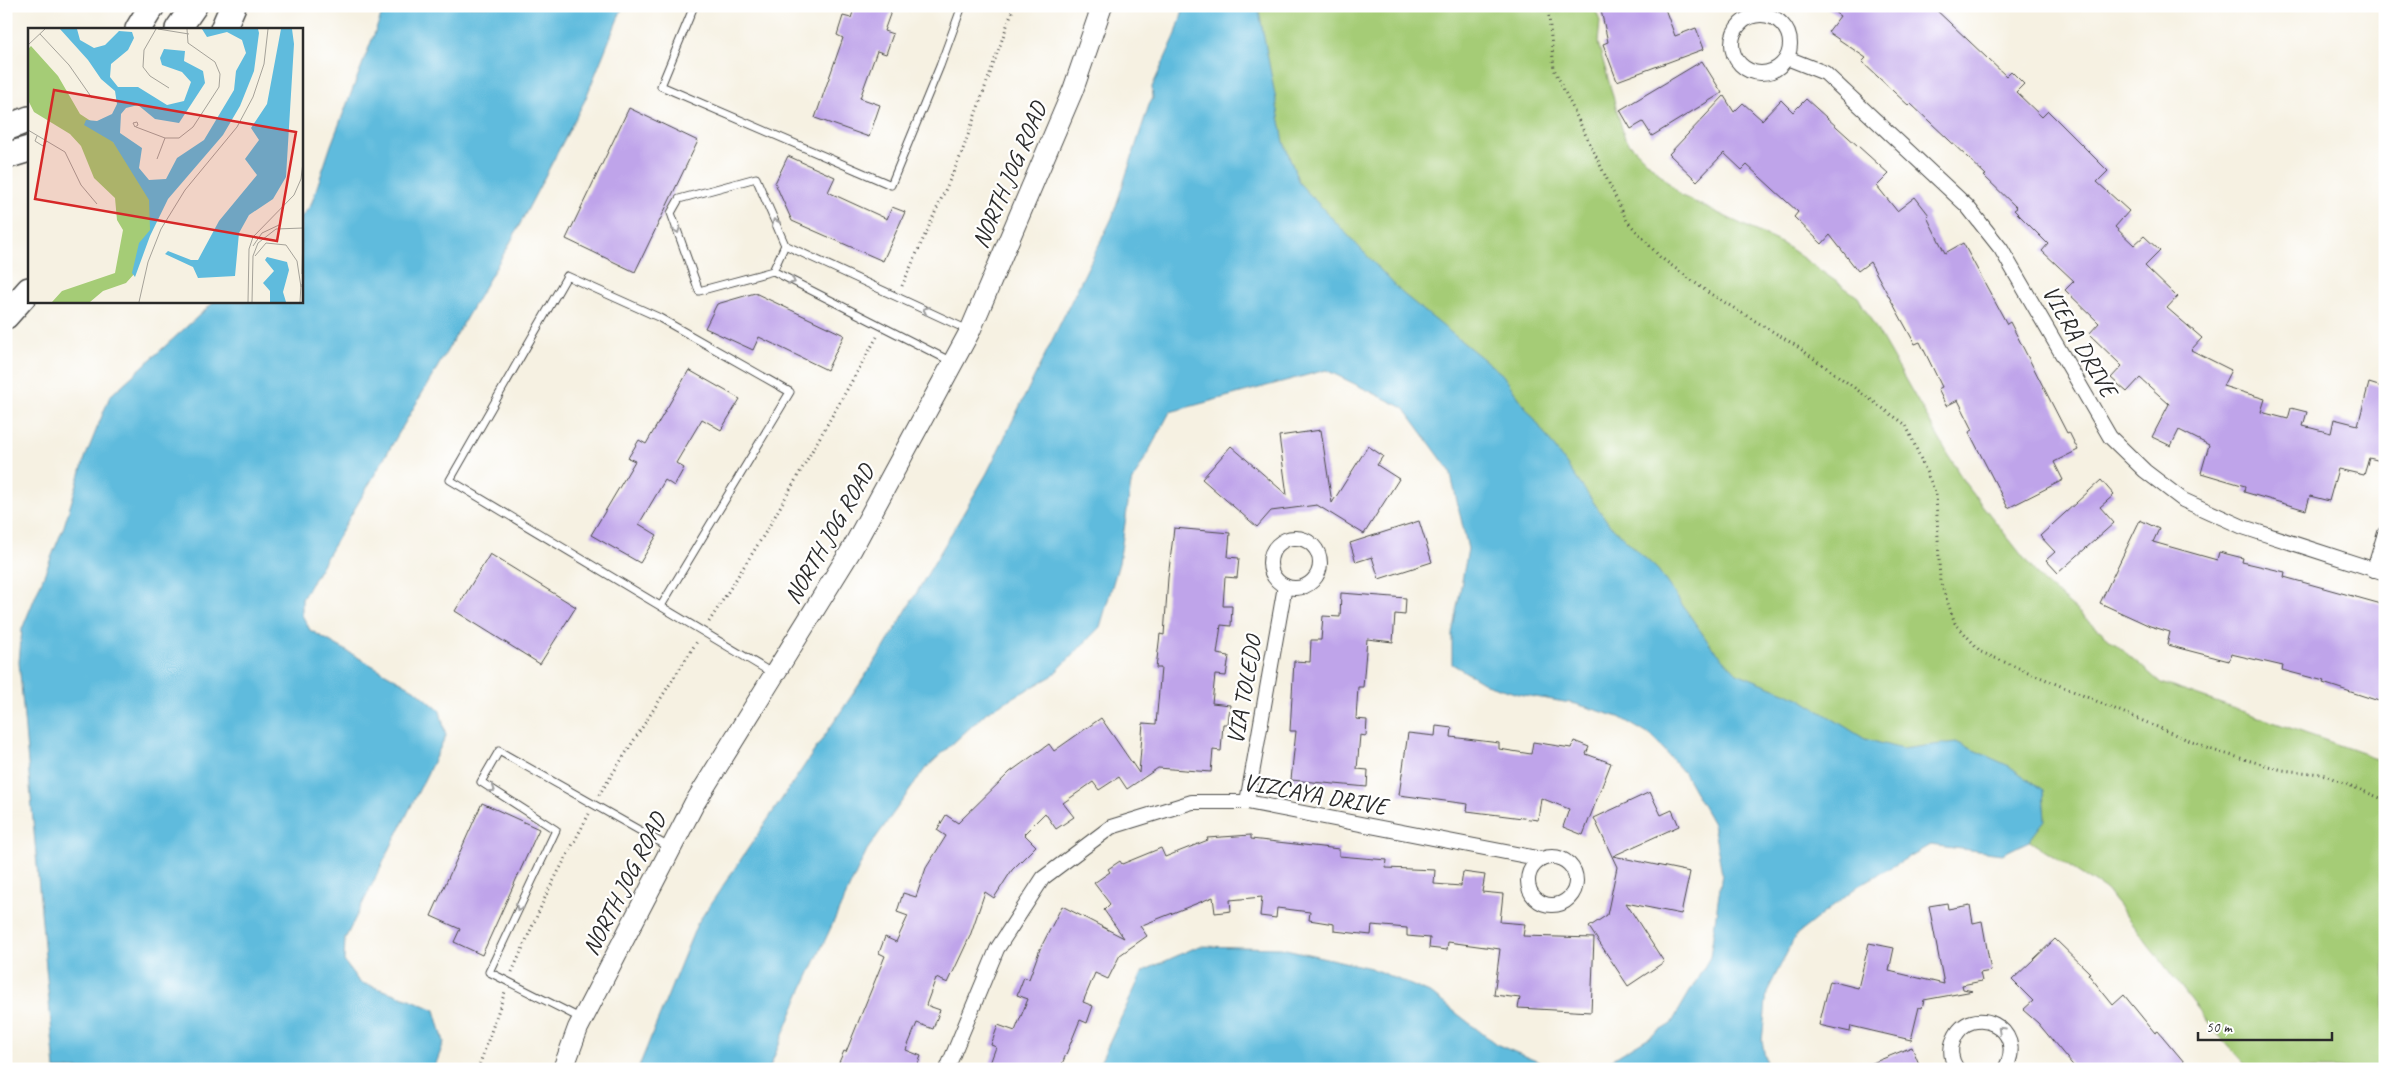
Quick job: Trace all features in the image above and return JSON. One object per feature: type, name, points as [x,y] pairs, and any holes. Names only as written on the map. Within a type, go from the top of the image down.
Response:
[{"type":"highway","points":[[139,28],[152,6]]},
{"type":"highway","points":[[179,28],[194,6]]},
{"type":"highway","points":[[223,28],[233,6]]},
{"type":"highway","points":[[6,128],[28,119]]},
{"type":"highway","points":[[6,156],[28,149]]},
{"type":"highway","points":[[6,316],[28,291]]},
{"type":"street","name":"NORTH JOG ROAD","points":[[563,1069],[583,1019],[694,804],[852,550],[970,331],[1072,90],[1102,6]]},
{"type":"street","points":[[1754,16],[1770,16],[1786,28],[1790,38],[1787,58],[1774,71],[1756,74],[1747,70],[1734,58],[1732,40],[1734,31],[1741,23],[1754,16]]},
{"type":"street","name":"VIERA DRIVE","points":[[1787,58],[1825,73],[1967,206],[2000,248],[2110,437],[2145,471],[2182,500],[2243,527],[2379,572]]},
{"type":"street","points":[[2379,572],[2385,533]]},
{"type":"street","name":"VIA TOLEDO","points":[[1247,802],[1285,586]]},
{"type":"street","name":"VIZCAYA DRIVE","points":[[947,1069],[997,949],[1043,878],[1111,827],[1192,802],[1247,802],[1542,859]]},
{"type":"street","points":[[1957,1069],[1951,1054],[1956,1035],[1962,1028],[1979,1021],[1997,1025],[2005,1032],[2012,1049],[2012,1065]]},
{"type":"lane","points":[[694,6],[661,86],[891,185],[940,66],[962,6]]},
{"type":"lane","points":[[953,362],[773,272],[699,291],[671,213],[679,199],[756,178],[785,245],[970,331]]},
{"type":"lane","points":[[773,272],[785,245]]},
{"type":"lane","points":[[660,606],[790,392],[658,317],[567,276],[450,480],[703,632],[774,674]]},
{"type":"lane","points":[[583,1019],[489,972],[556,830],[481,782],[499,750],[671,848]]},
{"type":"path","points":[[897,297],[961,155],[1014,6]]},
{"type":"path","points":[[1548,6],[1554,69],[1627,221],[1660,257],[1709,293],[1795,345],[1906,425],[1936,494],[1940,581],[1955,624],[1981,652],[2209,749],[2282,770],[2322,774],[2385,800]]},
{"type":"path","points":[[478,1069],[508,982],[548,891],[594,805],[767,530],[869,354],[882,327]]},
{"type":"green space","points":[[1236,6],[1594,6],[1600,21],[1598,43],[1625,139],[1682,196],[1783,244],[1858,297],[1964,482],[2042,581],[2161,683],[2385,761],[2385,1069],[2249,1069],[2216,1032],[2106,890],[1989,815],[1827,767],[1272,195]]},
{"type":"water","points":[[385,6],[623,6],[585,100],[510,243],[302,599],[302,615],[310,630],[417,691],[440,711],[446,736],[345,939],[344,961],[359,982],[410,999],[435,1010],[444,1042],[434,1069],[55,1069],[19,662],[22,629],[64,526],[85,458],[110,396],[214,302],[302,302],[302,216],[311,205],[331,145]]},
{"type":"water","points":[[1184,6],[1258,6],[1284,142],[1299,183],[1402,293],[1502,374],[1609,524],[1658,570],[1711,646],[1737,673],[1799,698],[1865,739],[1902,749],[1956,742],[2009,766],[2043,790],[2045,820],[2029,841],[2002,854],[1930,845],[1858,886],[1796,935],[1767,992],[1762,1041],[1767,1069],[1560,1069],[1611,1060],[1671,1024],[1710,957],[1722,873],[1713,824],[1684,773],[1653,737],[1619,717],[1576,704],[1518,694],[1486,684],[1452,664],[1452,634],[1468,549],[1450,471],[1404,408],[1326,370],[1170,412],[1131,484],[1119,563],[1100,627],[1052,676],[987,712],[925,769],[867,850],[800,994],[769,1069],[638,1069],[697,924],[884,648],[987,473],[1112,218],[1149,105],[1153,98],[1152,87],[1176,34]]},
{"type":"water","points":[[1199,946],[1281,948],[1371,968],[1432,994],[1496,1044],[1555,1069],[1097,1069],[1143,971]]},
{"type":"building","points":[[855,6],[893,6],[884,31],[893,34],[886,54],[877,51],[860,98],[880,105],[869,137],[815,118],[843,38],[837,35],[843,16],[851,18]]},
{"type":"building","points":[[1600,6],[1664,6],[1675,36],[1696,28],[1704,49],[1617,81],[1603,44],[1608,42]]},
{"type":"building","points":[[1825,6],[1932,6],[2006,76],[2011,71],[2024,84],[2016,92],[2042,117],[2048,111],[2108,171],[2097,182],[2129,211],[2115,227],[2134,245],[2144,236],[2160,251],[2145,266],[2177,297],[2167,308],[2202,338],[2191,350],[2231,370],[2223,386],[2265,399],[2261,412],[2288,419],[2291,408],[2307,412],[2303,426],[2331,433],[2334,419],[2358,425],[2369,383],[2385,388],[2385,462],[2369,458],[2364,475],[2338,469],[2329,501],[2310,496],[2306,510],[2244,492],[2245,486],[2201,473],[2209,445],[2179,430],[2171,446],[2152,437],[2169,404],[2140,378],[2127,392],[2111,378],[2122,366],[2089,334],[2099,323],[2065,290],[2074,281],[2042,251],[2048,244],[2014,210],[2017,208],[1984,176],[1986,175],[1911,104],[1909,106],[1862,62],[1866,58],[1828,32],[1840,16]]},
{"type":"building","points":[[1702,61],[1722,93],[1652,136],[1643,122],[1631,129],[1620,110]]},
{"type":"building","points":[[1724,96],[1734,112],[1743,103],[1762,120],[1781,100],[1793,112],[1806,99],[1889,174],[1877,186],[1897,211],[1915,197],[1929,215],[1927,217],[1945,253],[1963,243],[2007,324],[2010,322],[2067,433],[2069,432],[2078,450],[2054,462],[2063,480],[2008,508],[1969,432],[1973,430],[1958,400],[1946,406],[1938,389],[1942,387],[1920,342],[1915,344],[1870,262],[1858,271],[1830,235],[1822,244],[1794,217],[1798,212],[1747,165],[1742,170],[1724,153],[1697,181],[1669,154]]},
{"type":"building","points":[[629,108],[698,141],[635,272],[566,239]]},
{"type":"building","points":[[788,156],[835,177],[828,192],[887,219],[892,207],[905,212],[883,261],[792,221],[775,183]]},
{"type":"building","points":[[755,293],[844,335],[827,370],[759,337],[753,350],[705,328],[717,304]]},
{"type":"building","points":[[689,370],[740,399],[721,430],[702,419],[676,463],[684,468],[674,486],[665,480],[639,524],[657,535],[640,563],[591,535],[635,461],[628,458],[639,440],[646,444]]},
{"type":"building","points":[[1321,430],[1332,503],[1368,446],[1383,456],[1377,465],[1399,479],[1364,534],[1317,505],[1271,511],[1257,527],[1202,479],[1231,446],[1287,495],[1279,436]]},
{"type":"building","points":[[2101,480],[2114,495],[2100,507],[2114,523],[2058,573],[2046,560],[2055,552],[2040,536]]},
{"type":"building","points":[[2140,520],[2159,529],[2153,542],[2217,560],[2219,552],[2243,558],[2242,562],[2285,572],[2284,577],[2385,605],[2385,703],[2323,683],[2324,681],[2282,670],[2283,666],[2231,654],[2229,661],[2167,645],[2170,632],[2150,626],[2100,603]]},
{"type":"building","points":[[1419,521],[1432,562],[1379,579],[1372,557],[1356,562],[1350,543]]},
{"type":"building","points":[[1174,528],[1230,533],[1228,557],[1239,558],[1237,578],[1225,577],[1223,606],[1232,606],[1231,626],[1221,625],[1217,654],[1229,656],[1226,676],[1215,675],[1212,703],[1230,705],[1228,724],[1223,724],[1221,751],[1213,750],[1211,772],[1158,768],[1127,789],[1119,777],[1099,790],[1093,782],[1063,803],[1074,817],[1056,829],[1045,813],[1024,834],[1036,846],[1012,870],[994,898],[985,892],[970,936],[948,983],[936,978],[926,1005],[940,1010],[933,1029],[917,1023],[906,1050],[921,1056],[916,1069],[836,1069],[844,1051],[846,1052],[885,956],[879,953],[885,937],[896,942],[908,916],[897,912],[903,893],[916,897],[926,868],[946,836],[937,830],[946,815],[958,823],[1010,772],[1049,744],[1054,751],[1101,718],[1139,773],[1143,723],[1156,724],[1161,668],[1156,668],[1160,634],[1164,635]]},
{"type":"building","points":[[490,554],[576,607],[540,664],[455,611]]},
{"type":"building","points":[[1341,593],[1406,598],[1405,615],[1395,614],[1393,642],[1367,639],[1363,687],[1358,687],[1356,719],[1367,720],[1366,736],[1360,735],[1357,769],[1368,770],[1367,787],[1291,780],[1296,731],[1290,731],[1294,661],[1310,662],[1311,640],[1321,640],[1323,616],[1340,617]]},
{"type":"building","points":[[1436,726],[1452,728],[1451,737],[1499,743],[1499,749],[1531,754],[1533,742],[1571,748],[1574,741],[1589,747],[1586,754],[1611,763],[1583,835],[1563,827],[1569,809],[1541,798],[1538,820],[1467,811],[1468,804],[1399,795],[1408,733],[1435,736]]},
{"type":"building","points":[[1650,792],[1661,815],[1672,810],[1679,826],[1613,856],[1690,872],[1681,914],[1626,903],[1664,962],[1628,986],[1589,927],[1607,915],[1617,867],[1594,818]]},
{"type":"building","points":[[482,803],[539,829],[482,955],[454,942],[460,929],[431,916]]},
{"type":"building","points":[[1251,835],[1251,839],[1339,849],[1339,856],[1387,860],[1386,868],[1435,870],[1434,884],[1461,886],[1463,872],[1485,875],[1482,892],[1503,894],[1500,922],[1525,924],[1523,936],[1594,938],[1591,1012],[1518,1008],[1520,998],[1494,995],[1500,949],[1448,942],[1447,950],[1429,948],[1430,938],[1407,936],[1407,928],[1372,925],[1371,935],[1334,931],[1334,924],[1309,920],[1310,912],[1277,908],[1276,918],[1260,916],[1262,897],[1230,900],[1231,911],[1215,913],[1213,897],[1140,926],[1147,936],[1120,955],[1108,979],[1095,973],[1083,1002],[1093,1006],[1087,1023],[1080,1020],[1060,1069],[988,1069],[996,1047],[991,1045],[998,1025],[1015,1031],[1028,999],[1017,995],[1024,977],[1029,979],[1040,949],[1062,906],[1124,938],[1104,910],[1110,904],[1094,883],[1110,872],[1108,869],[1120,861],[1122,864],[1161,848],[1165,857],[1208,840],[1207,838]]},
{"type":"building","points":[[1947,903],[1948,909],[1970,905],[1973,923],[1982,921],[1991,971],[1980,973],[1982,981],[1962,985],[1963,989],[1973,991],[1924,1000],[1922,1008],[1919,1007],[1911,1040],[1851,1026],[1850,1032],[1819,1025],[1830,981],[1858,988],[1869,943],[1894,948],[1889,971],[1944,984],[1929,906]]},
{"type":"building","points":[[2055,939],[2090,973],[2088,974],[2113,1005],[2124,995],[2155,1033],[2158,1031],[2190,1069],[2076,1069],[2038,1023],[2023,1010],[2033,1001],[2012,980]]},
{"type":"building","points":[[1912,1047],[1921,1069],[1860,1069],[1860,1068]]}]
